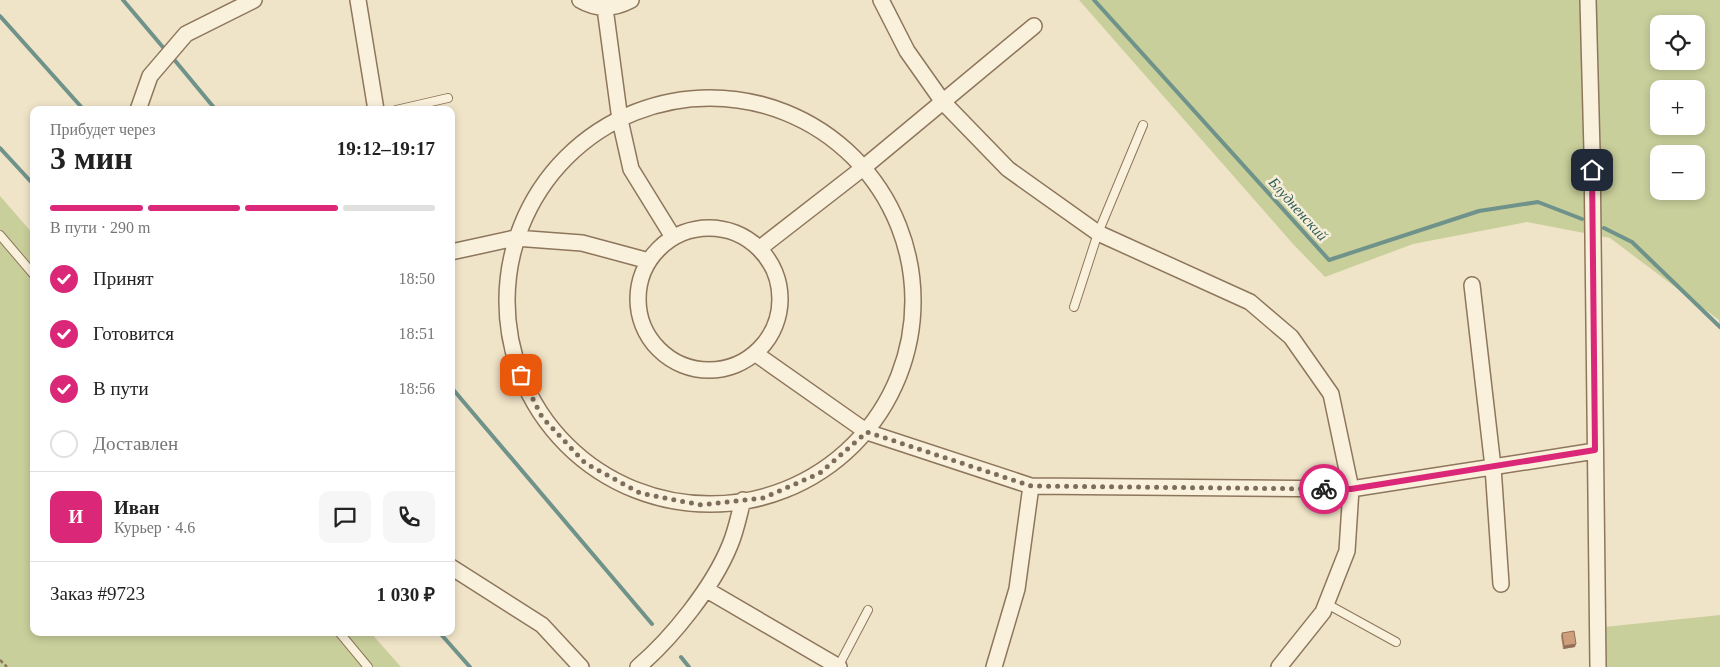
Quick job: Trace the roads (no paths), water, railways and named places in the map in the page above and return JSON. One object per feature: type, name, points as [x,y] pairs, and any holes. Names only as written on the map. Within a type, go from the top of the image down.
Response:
[{"type":"street","points":[[139,106],[150,76],[186,34],[254,0]]},
{"type":"street","points":[[358,0],[375,106]]},
{"type":"street","points":[[580,0],[589,5],[605,8],[620,6],[631,0]]},
{"type":"street","points":[[881,0],[908,51],[943,102],[1008,169],[1098,234],[1250,302],[1291,337],[1331,394],[1351,489],[1347,552],[1323,612],[1279,667]]},
{"type":"street","points":[[1588,0],[1592,151],[1598,667]]},
{"type":"street","points":[[605,8],[620,120],[630,169],[673,237]]},
{"type":"street","points":[[760,248],[863,168],[1034,26]]},
{"type":"street","points":[[715,96],[779,108],[836,140],[881,188],[908,247],[915,312],[901,376],[867,432],[820,473],[763,498],[701,505],[640,493],[585,463],[542,417],[514,361],[505,300],[515,238],[545,180],[591,134],[620,120],[650,105],[715,96]]},
{"type":"street","points":[[695,228],[719,228],[741,234],[760,248],[774,267],[781,290],[780,313],[771,336],[756,354],[736,366],[712,371],[689,368],[668,357],[651,340],[640,319],[638,296],[642,272],[655,252],[673,237],[695,228]]},
{"type":"street","points":[[455,251],[515,238],[582,243],[649,261]]},
{"type":"street","points":[[1472,285],[1493,467],[1501,584]]},
{"type":"street","points":[[756,354],[867,432],[1031,486],[1351,489],[1595,450]]},
{"type":"street","points":[[994,667],[1017,589],[1031,486]]},
{"type":"street","points":[[638,667],[654,653],[707,590],[730,545],[742,500]]},
{"type":"street","points":[[455,570],[542,625],[581,667]]},
{"type":"street","points":[[707,590],[838,667]]},
{"type":"lane","points":[[413,106],[448,98]]},
{"type":"lane","points":[[1074,307],[1098,234],[1143,125]]},
{"type":"lane","points":[[0,235],[30,270]]},
{"type":"lane","points":[[1327,604],[1396,642]]},
{"type":"lane","points":[[838,667],[868,610]]},
{"type":"lane","points":[[342,636],[368,667]]},
{"type":"waterway","points":[[123,0],[167,52]]},
{"type":"waterway","name":"Блудненский","points":[[1094,0],[1329,260],[1479,211],[1538,202],[1582,219]]},
{"type":"waterway","points":[[0,16],[80,106]]},
{"type":"waterway","points":[[172,57],[213,106]]},
{"type":"waterway","points":[[0,148],[30,181]]},
{"type":"waterway","name":"Блудненский","points":[[1604,228],[1632,242],[1720,327]]},
{"type":"waterway","points":[[455,392],[652,624]]},
{"type":"waterway","points":[[443,636],[470,667]]},
{"type":"waterway","points":[[681,657],[689,667]]}]
